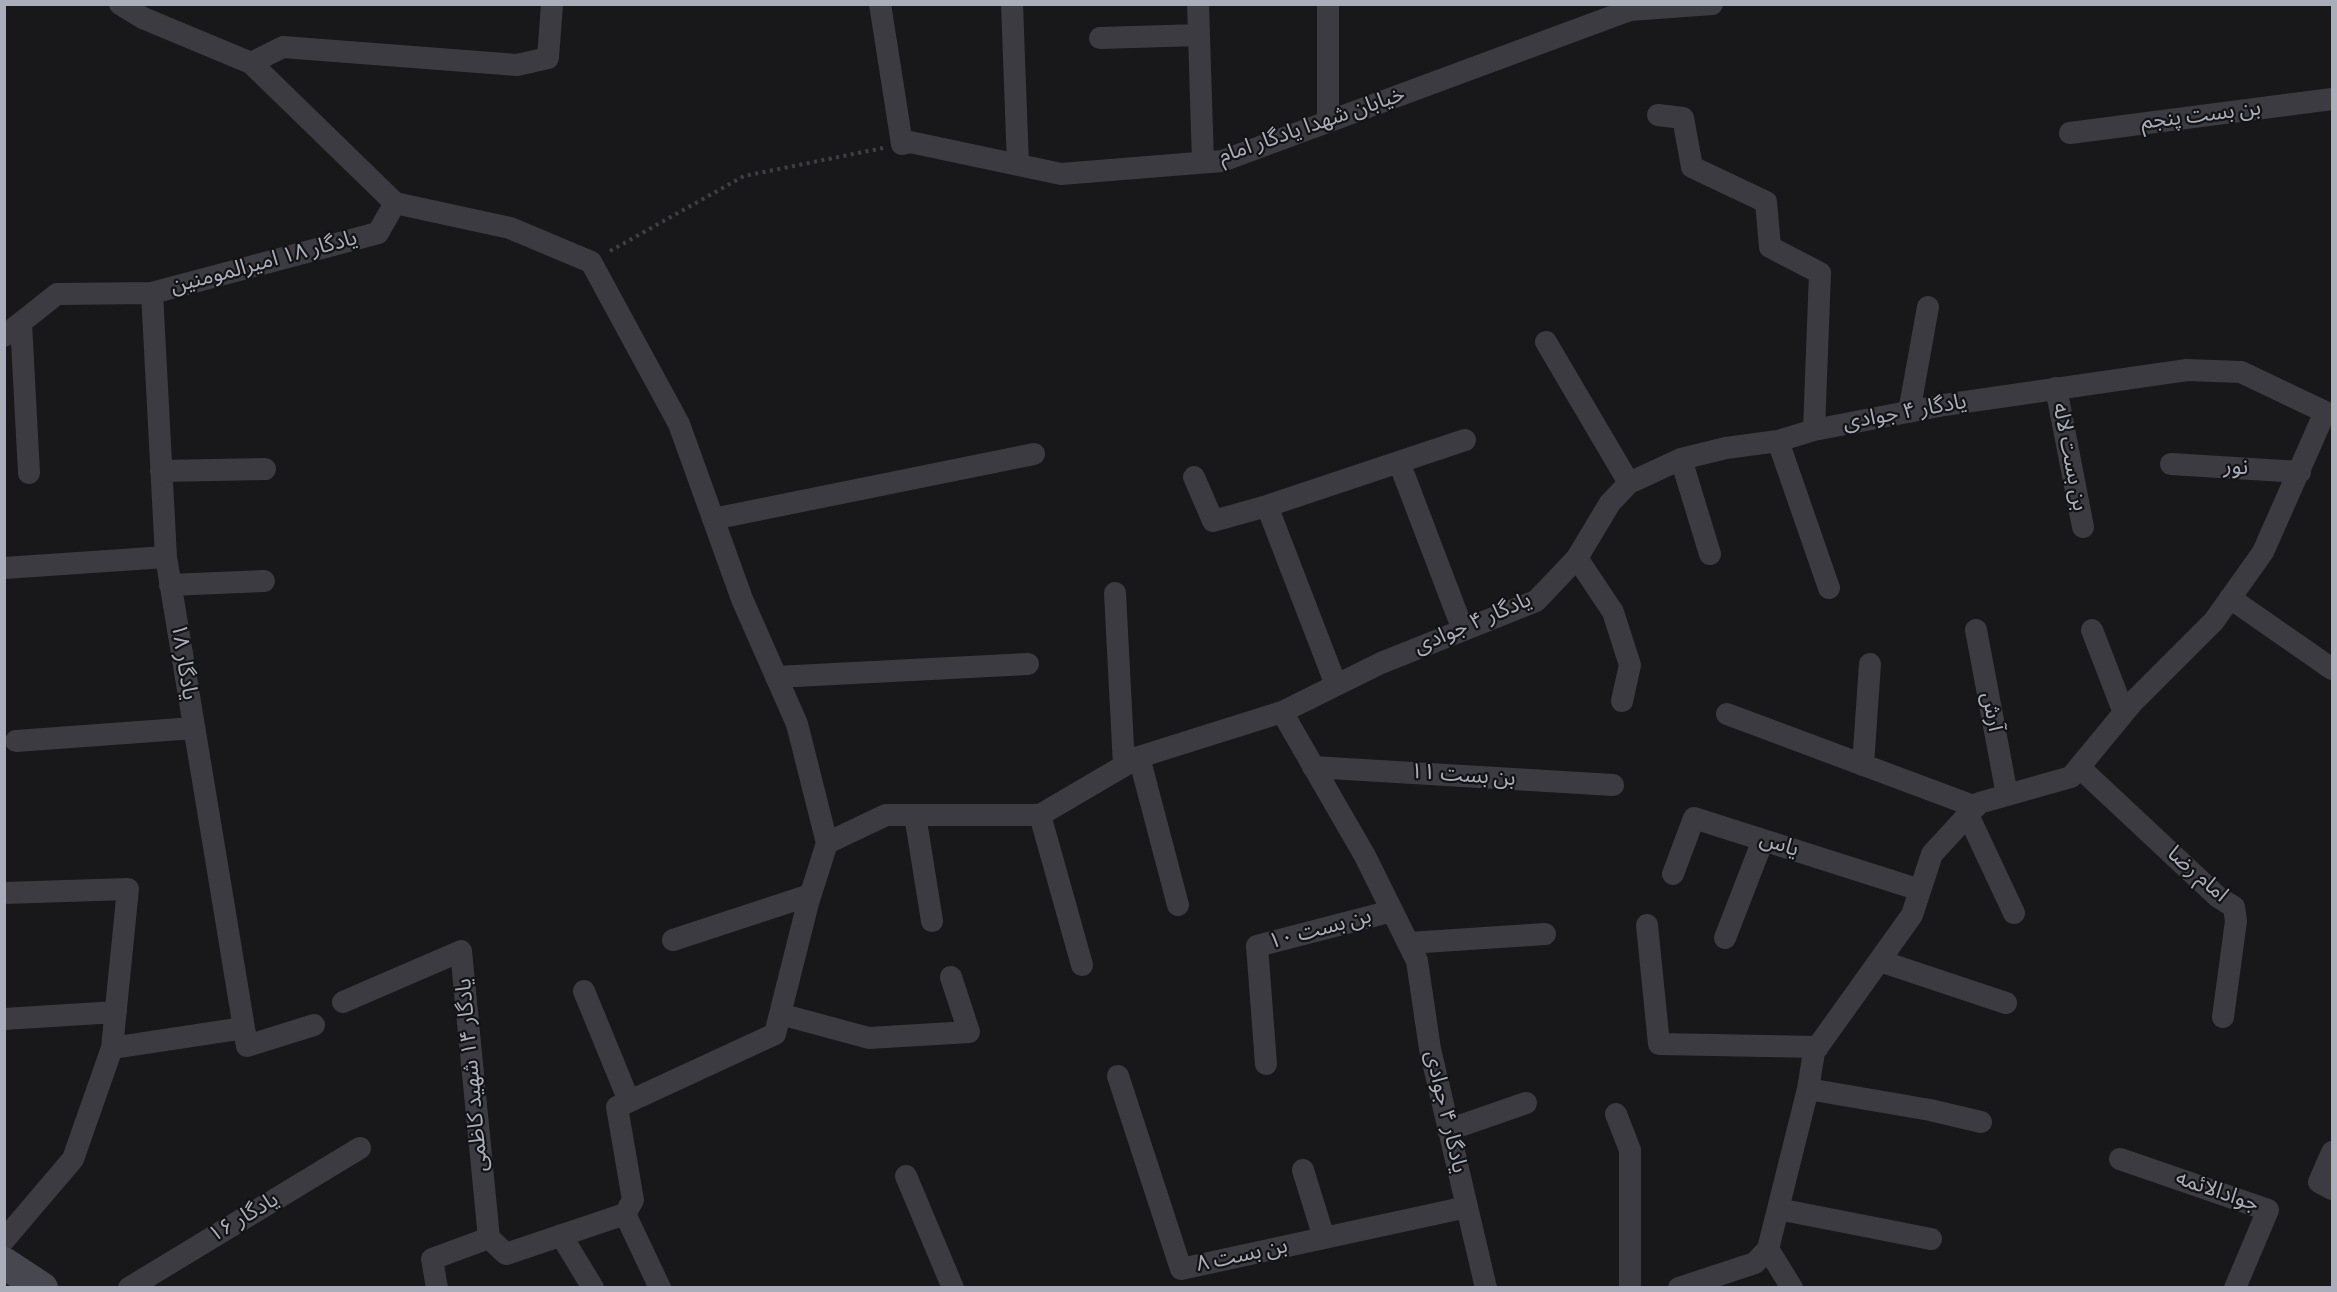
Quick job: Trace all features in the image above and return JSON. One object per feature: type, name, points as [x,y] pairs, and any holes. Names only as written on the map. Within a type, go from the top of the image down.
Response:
[{"type":"main road","points":[[4,1263],[42,1287]]},
{"type":"street","points":[[120,4],[143,18],[251,63],[394,203],[510,228],[591,262],[679,424],[741,599],[797,724],[827,843],[810,895],[775,1034],[617,1107],[633,1200],[625,1214],[506,1254],[489,1238],[432,1259],[437,1287]]},
{"type":"street","points":[[251,63],[283,47],[517,65],[548,58],[552,4]]},
{"type":"street","points":[[882,4],[902,144]]},
{"type":"street","points":[[1011,4],[1018,165]]},
{"type":"street","points":[[1198,4],[1203,162]]},
{"type":"street","points":[[1328,4],[1328,122]]},
{"type":"street","name":"خیابان شهدا یادگار امام","points":[[902,144],[910,142],[1061,174],[1222,161],[1630,10],[1712,4]]},
{"type":"street","points":[[1100,38],[1199,35]]},
{"type":"street","name":"بن بست پنجم","points":[[2070,133],[2332,99]]},
{"type":"street","points":[[1658,115],[1683,118],[1692,167],[1766,202],[1770,247],[1820,273],[1814,430]]},
{"type":"street","name":"یادگار ۱۸ امیرالمومنین","points":[[13,330],[57,294],[152,293],[378,232],[394,203]]},
{"type":"street","name":"یادگار ۱۸","points":[[152,293],[166,557],[244,1028]]},
{"type":"street","points":[[1909,412],[1928,307]]},
{"type":"street","points":[[13,330],[29,473]]},
{"type":"street","points":[[1546,342],[1629,483]]},
{"type":"street","name":"یادگار ۴ جوادی","points":[[1486,1287],[1430,1049],[1417,961],[1365,856],[1282,712],[1381,663],[1536,601],[1577,558],[1610,502],[1629,483],[1681,459],[1725,448],[1778,441],[1814,430],[1909,412],[2187,369],[2241,372],[2329,411]]},
{"type":"street","name":"بن بست لاله","points":[[2056,388],[2083,527]]},
{"type":"street","points":[[1679,1287],[1755,1263],[1768,1249],[1808,1089],[1814,1052],[1912,915],[1932,854],[1979,803],[2071,777],[2124,714],[2214,621],[2263,552],[2329,411]]},
{"type":"street","points":[[1194,477],[1213,521],[1267,506],[1465,440]]},
{"type":"street","points":[[1778,441],[1829,588]]},
{"type":"street","points":[[713,519],[1034,454]]},
{"type":"street","points":[[1681,459],[1710,554]]},
{"type":"street","points":[[1399,462],[1463,630]]},
{"type":"street","name":"نور","points":[[2171,464],[2300,472]]},
{"type":"street","points":[[161,471],[265,469]]},
{"type":"street","points":[[1267,506],[1336,685]]},
{"type":"street","points":[[4,568],[166,557]]},
{"type":"street","points":[[1577,558],[1613,612],[1630,665],[1622,701]]},
{"type":"street","points":[[170,585],[264,582]]},
{"type":"street","points":[[1115,593],[1132,761],[1178,905]]},
{"type":"street","points":[[2230,598],[2332,669]]},
{"type":"street","name":"آرش","points":[[1976,630],[2007,795]]},
{"type":"street","points":[[2092,630],[2124,714]]},
{"type":"street","points":[[776,677],[1028,664]]},
{"type":"street","points":[[1863,765],[1870,664]]},
{"type":"street","points":[[827,843],[886,815],[1040,815],[1132,761],[1282,712]]},
{"type":"street","points":[[1727,714],[1863,765],[1972,811],[2014,913]]},
{"type":"street","points":[[16,741],[194,728]]},
{"type":"street","name":"بن بست ۱۱","points":[[1313,766],[1613,785]]},
{"type":"street","name":"امام رضا","points":[[2079,767],[2218,897],[2234,907],[2236,921],[2223,1017]]},
{"type":"street","points":[[915,815],[932,921]]},
{"type":"street","points":[[1040,815],[1082,965]]},
{"type":"street","name":"یاس","points":[[1674,874],[1694,818],[1920,890]]},
{"type":"street","points":[[1725,938],[1763,840]]},
{"type":"street","points":[[4,893],[128,889],[112,1048],[73,1159],[4,1240]]},
{"type":"street","points":[[674,940],[810,895]]},
{"type":"street","name":"بن بست ۱۰","points":[[1266,1064],[1257,946],[1392,911]]},
{"type":"street","points":[[1647,925],[1659,1044],[1818,1047]]},
{"type":"street","points":[[1408,943],[1545,934]]},
{"type":"street","name":"یادگار ۱۴ شهید کاظمی","points":[[343,1002],[461,951],[489,1238]]},
{"type":"street","points":[[1880,961],[2006,1003]]},
{"type":"street","points":[[780,1014],[869,1038],[969,1032],[951,978]]},
{"type":"street","points":[[584,991],[629,1101]]},
{"type":"street","points":[[4,1019],[116,1012]]},
{"type":"street","points":[[112,1048],[244,1028],[247,1046],[314,1025]]},
{"type":"street","name":"بن بست ۸","points":[[1118,1076],[1181,1269],[1467,1207]]},
{"type":"street","points":[[1808,1089],[1930,1110],[1981,1122]]},
{"type":"street","points":[[1448,1130],[1526,1103]]},
{"type":"street","points":[[1616,1114],[1630,1150],[1630,1287]]},
{"type":"street","name":"یادگار ۱۶","points":[[129,1287],[360,1148]]},
{"type":"street","points":[[2332,1152],[2319,1182],[2332,1189]]},
{"type":"street","name":"جوادالائمه","points":[[2120,1159],[2268,1210],[2235,1287]]},
{"type":"street","points":[[1303,1170],[1324,1238]]},
{"type":"street","points":[[906,1176],[953,1287]]},
{"type":"street","points":[[1778,1209],[1931,1239]]},
{"type":"street","points":[[625,1214],[660,1287]]},
{"type":"street","points":[[561,1235],[593,1287]]},
{"type":"street","points":[[1768,1249],[1792,1287]]},
{"type":"path","points":[[591,262],[744,176],[902,144]]}]
